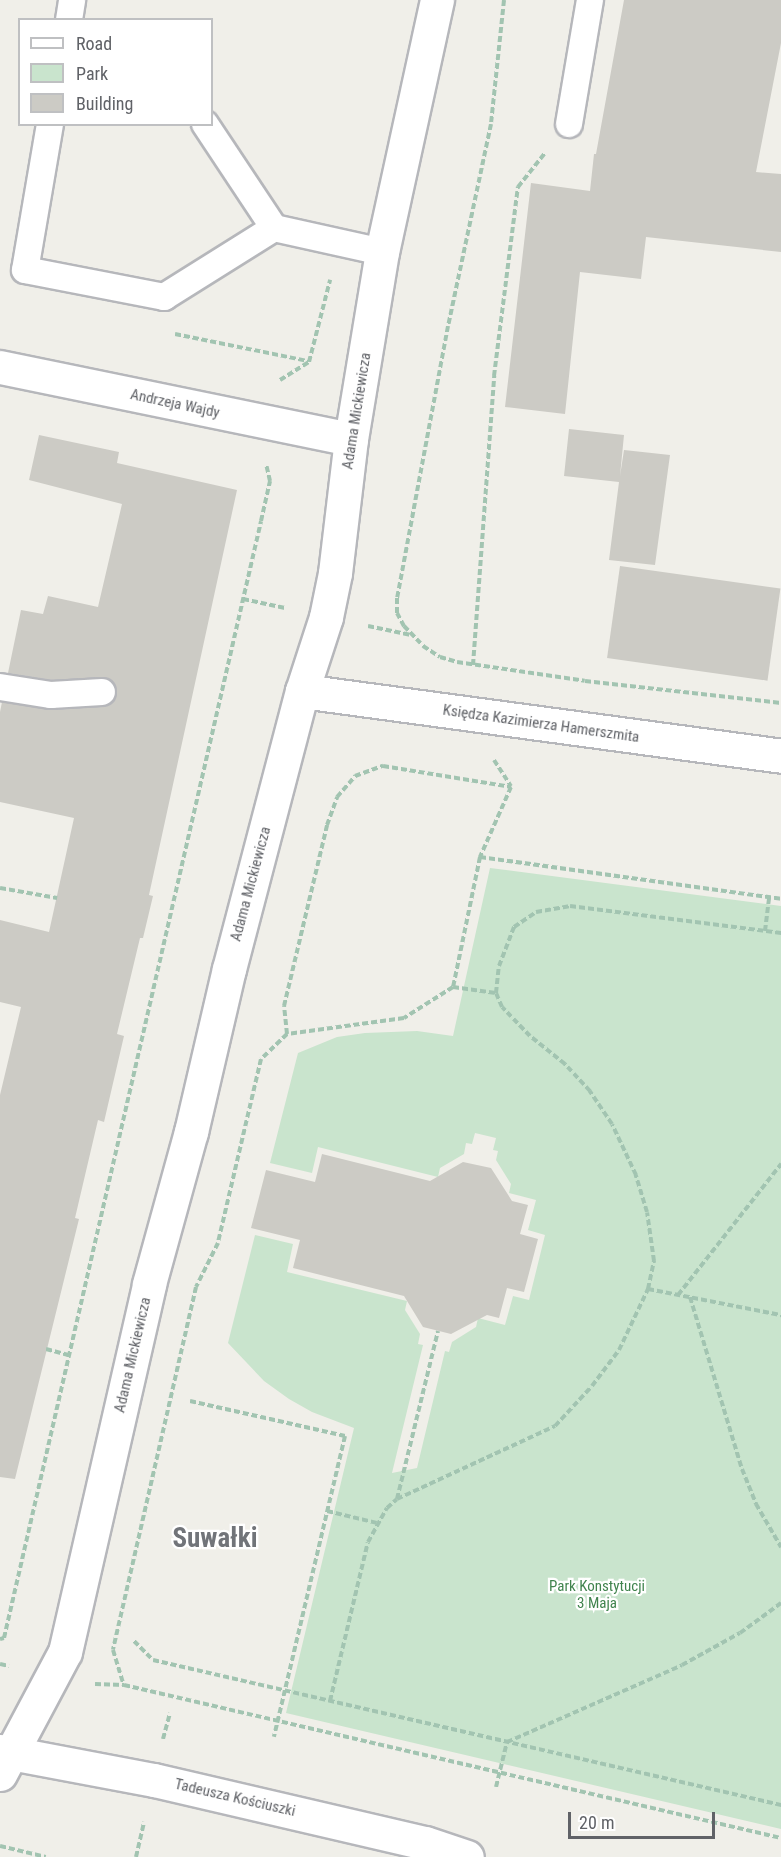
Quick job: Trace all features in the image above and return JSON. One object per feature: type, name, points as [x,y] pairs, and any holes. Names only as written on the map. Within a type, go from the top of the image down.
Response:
[{"type":"street","name":"Adama Mickiewicza","points":[[4,1759],[65,1652],[150,1284],[191,1132],[229,969],[302,691],[330,598],[351,439],[382,252],[437,0]]},
{"type":"street","name":"Andrzeja Wajdy","points":[[0,367],[351,439]]},
{"type":"street","name":"Księdza Kazimierza Hamerszmita","points":[[302,691],[781,756]]},
{"type":"street","name":"Tadeusza Kościuszki","points":[[4,1759],[220,1795],[425,1843],[467,1857]]},
{"type":"lane","points":[[69,18],[72,0]]},
{"type":"lane","points":[[569,123],[590,0]]},
{"type":"lane","points":[[50,126],[25,270],[164,297],[274,228]]},
{"type":"lane","points":[[206,126],[274,228],[382,252]]},
{"type":"lane","points":[[0,687],[51,695],[102,692]]},
{"type":"path","points":[[504,0],[491,124],[448,326],[397,598],[397,613],[404,626],[423,646],[440,657],[473,665],[781,703]]},
{"type":"path","points":[[473,665],[494,376],[518,187]]},
{"type":"path","points":[[0,1639],[4,1638],[268,491],[269,473],[262,460]]},
{"type":"path","points":[[287,1034],[284,1006],[327,825],[337,797],[355,776],[383,766],[511,787],[480,857],[453,987]]},
{"type":"path","points":[[480,857],[781,899]]},
{"type":"path","points":[[0,888],[57,898]]},
{"type":"path","points":[[765,931],[769,898]]},
{"type":"path","points":[[330,1701],[368,1542],[377,1522],[397,1499],[555,1426],[592,1386],[619,1350],[648,1289],[654,1261],[647,1212],[636,1175],[612,1124],[590,1091],[565,1064],[512,1020],[502,1007],[496,993],[499,966],[514,927],[536,912],[553,907],[570,906],[781,933]]},
{"type":"path","points":[[496,993],[453,987],[404,1018],[287,1034],[261,1059],[218,1243],[196,1287],[114,1650],[124,1684],[781,1838]]},
{"type":"path","points":[[678,1295],[781,1164]]},
{"type":"path","points":[[648,1289],[781,1315]]},
{"type":"path","points":[[690,1297],[742,1469],[756,1504],[781,1547]]},
{"type":"path","points":[[397,1499],[438,1331]]},
{"type":"path","points":[[46,1349],[69,1355]]},
{"type":"path","points":[[190,1401],[345,1436],[274,1737]]},
{"type":"path","points":[[327,1511],[377,1522]]},
{"type":"path","points":[[507,1742],[682,1665],[740,1633],[781,1603]]},
{"type":"path","points":[[134,1641],[153,1660],[781,1805]]},
{"type":"path","points":[[163,1740],[170,1713]]},
{"type":"path","points":[[496,1787],[507,1742]]},
{"type":"path","points":[[136,1857],[144,1819]]},
{"type":"path","points":[[0,1846],[46,1857]]},
{"type":"green space","name":"Park Konstytucji 3 Maja","points":[[490,868],[781,906],[781,1829],[286,1713],[354,1428],[312,1412],[289,1399],[264,1381],[228,1343],[255,1235],[293,1244],[287,1272],[407,1301],[405,1310],[420,1334],[418,1344],[423,1345],[392,1473],[417,1468],[445,1351],[449,1352],[452,1342],[476,1327],[478,1318],[505,1325],[513,1296],[529,1300],[545,1235],[528,1230],[536,1200],[509,1193],[511,1184],[496,1160],[498,1151],[493,1150],[496,1138],[475,1133],[472,1144],[466,1143],[464,1154],[440,1168],[438,1177],[318,1147],[312,1173],[270,1163],[298,1053],[337,1037],[365,1033],[417,1031],[453,1036]]},
{"type":"building","points":[[624,0],[781,0],[781,43],[756,172],[781,174],[781,252],[646,237],[641,279],[580,272],[565,414],[505,407],[531,183],[590,191],[594,154],[596,154]]},
{"type":"building","points":[[569,429],[624,435],[620,476],[624,450],[670,455],[655,565],[609,560],[619,482],[564,476]]},
{"type":"building","points":[[39,435],[119,452],[117,463],[237,490],[149,895],[153,896],[143,938],[140,938],[117,1034],[124,1036],[104,1122],[98,1120],[75,1218],[79,1219],[15,1479],[0,1477],[0,1095],[21,1007],[0,1002],[0,920],[49,932],[74,818],[0,802],[0,712],[2,702],[52,710],[103,707],[115,699],[117,691],[108,678],[52,680],[8,673],[21,610],[43,614],[48,596],[98,607],[122,504],[29,480]]},
{"type":"building","points":[[620,566],[780,589],[767,681],[607,658]]},
{"type":"building","points":[[322,1154],[430,1181],[463,1162],[491,1168],[512,1201],[528,1205],[520,1234],[538,1239],[524,1292],[507,1288],[499,1318],[487,1315],[451,1334],[423,1327],[404,1296],[293,1268],[300,1240],[251,1228],[266,1170],[315,1182]]},
{"type":"district","name":"Suwałki","points":[[215,1539]]}]
